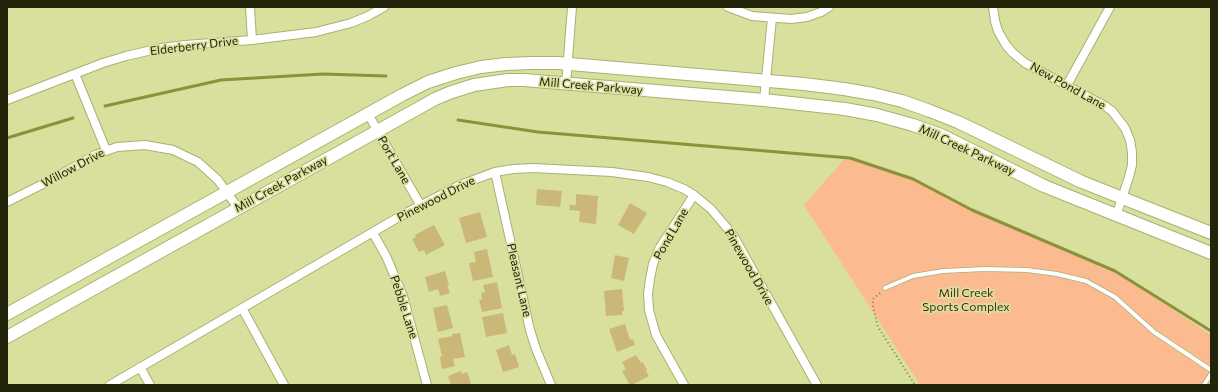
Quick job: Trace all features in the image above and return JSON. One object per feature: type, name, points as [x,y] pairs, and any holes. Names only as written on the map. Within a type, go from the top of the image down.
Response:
[{"type":"main road","name":"Mill Creek Parkway","points":[[7,314],[424,84],[456,73],[481,67],[532,62],[766,81],[844,89],[902,101],[930,110],[958,122],[1052,168],[1122,198],[1211,232]]},
{"type":"main road","name":"Mill Creek Parkway","points":[[7,337],[377,130],[442,96],[474,85],[508,80],[524,80],[764,100],[845,109],[877,115],[913,125],[961,144],[1044,186],[1211,253]]},
{"type":"street","points":[[250,7],[252,40]]},
{"type":"street","name":"Elderberry Drive","points":[[7,100],[103,63],[126,56],[161,48],[252,40],[316,32],[334,28],[368,16],[384,7]]},
{"type":"street","points":[[566,84],[572,7]]},
{"type":"street","points":[[728,7],[752,16],[791,19],[807,17],[821,12],[829,7]]},
{"type":"street","name":"New Pond Lane","points":[[992,7],[998,31],[1006,45],[1013,53],[1026,63],[1105,106],[1112,111],[1125,128],[1130,140],[1132,165],[1116,216]]},
{"type":"street","points":[[1067,85],[1110,7]]},
{"type":"street","points":[[764,100],[772,18]]},
{"type":"street","points":[[75,74],[106,150]]},
{"type":"street","name":"Port Lane","points":[[368,114],[421,206]]},
{"type":"street","name":"Willow Drive","points":[[7,202],[50,181],[95,154],[128,145],[145,145],[172,150],[198,162],[218,180],[238,208]]},
{"type":"street","name":"Pinewood Drive","points":[[110,385],[373,233],[460,185],[495,172],[534,168],[612,172],[648,177],[667,182],[694,195],[723,221],[733,235],[817,385]]},
{"type":"street","name":"Pleasant Lane","points":[[495,172],[530,330],[551,385]]},
{"type":"street","name":"Pond Lane","points":[[684,385],[656,335],[649,310],[648,294],[653,264],[659,249],[694,195]]},
{"type":"street","name":"Pebble Lane","points":[[373,233],[386,256],[403,296],[427,385]]},
{"type":"street","points":[[242,308],[284,385]]},
{"type":"street","points":[[140,367],[150,385]]},
{"type":"lane","points":[[885,288],[913,276],[943,271],[985,269],[1027,270],[1057,274],[1086,282],[1115,296],[1154,332],[1211,370]]},
{"type":"lane","points":[[1204,385],[1211,374]]},
{"type":"path","points":[[885,288],[872,299],[878,327],[915,385]]},
{"type":"green space","name":"Mill Creek Sports Complex","points":[[846,157],[913,179],[967,207],[1115,271],[1211,335],[1211,385],[920,385],[804,205]]},
{"type":"building","points":[[537,189],[562,191],[560,207],[536,205]]},
{"type":"building","points":[[576,194],[598,196],[596,224],[579,222],[580,211],[569,210],[570,205],[576,205]]},
{"type":"building","points":[[630,203],[647,213],[634,234],[618,225]]},
{"type":"building","points":[[480,212],[487,237],[466,243],[459,218]]},
{"type":"building","points":[[434,225],[445,245],[426,255],[424,250],[419,252],[412,239],[416,237],[415,235]]},
{"type":"building","points":[[487,249],[493,277],[473,281],[469,263],[476,262],[474,252]]},
{"type":"building","points":[[615,255],[629,258],[624,281],[611,278]]},
{"type":"building","points":[[445,271],[450,293],[440,296],[438,289],[429,292],[425,277]]},
{"type":"building","points":[[497,282],[502,308],[482,312],[479,300],[482,299],[481,293],[485,292],[483,285]]},
{"type":"building","points":[[622,289],[624,311],[622,311],[622,315],[606,316],[604,291]]},
{"type":"building","points":[[447,305],[453,328],[438,332],[433,308]]},
{"type":"building","points":[[503,313],[507,333],[486,337],[482,317]]},
{"type":"building","points":[[625,324],[630,340],[633,339],[635,345],[617,352],[609,329]]},
{"type":"building","points":[[460,333],[465,357],[453,359],[455,366],[442,369],[440,357],[442,356],[438,339]]},
{"type":"building","points":[[509,345],[512,355],[515,354],[519,367],[503,372],[496,350]]},
{"type":"building","points":[[636,355],[641,363],[643,362],[649,376],[630,385],[622,371],[626,369],[622,362]]},
{"type":"building","points":[[461,371],[462,374],[467,372],[471,383],[467,385],[451,385],[448,376]]},
{"type":"waterway","points":[[105,106],[221,80],[323,74],[386,76]]},
{"type":"waterway","points":[[7,138],[73,118]]},
{"type":"waterway","points":[[458,120],[538,132],[850,158],[913,179],[972,210],[1115,271],[1211,331]]}]
